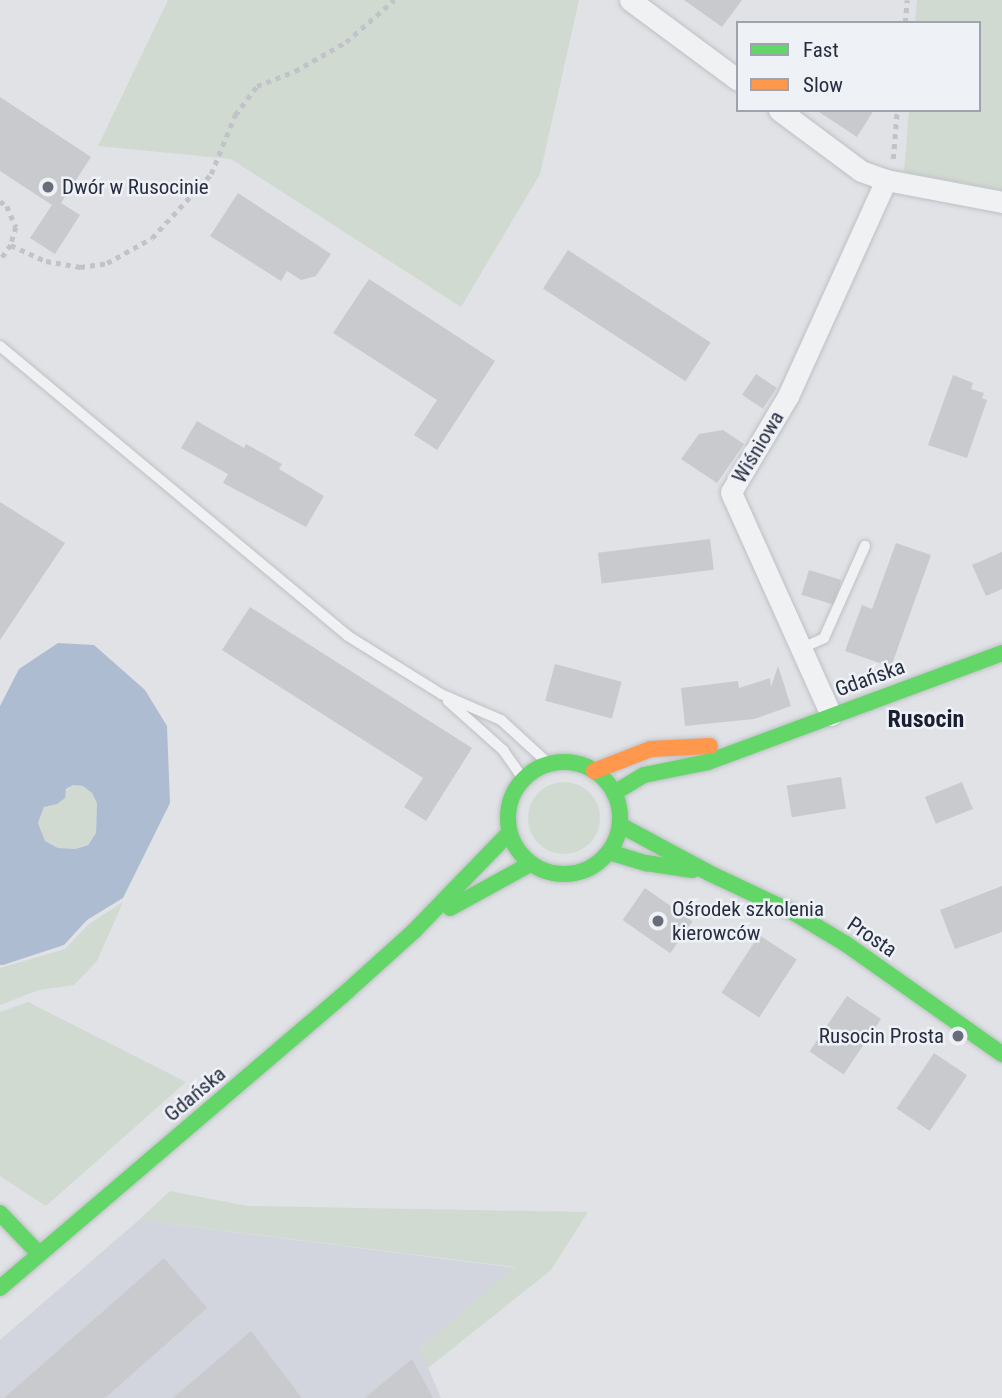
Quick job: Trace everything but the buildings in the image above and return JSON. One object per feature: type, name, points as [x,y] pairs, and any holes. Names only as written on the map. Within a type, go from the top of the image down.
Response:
[{"type":"street","points":[[630,0],[736,79]]},
{"type":"street","points":[[782,112],[861,171],[886,180],[1002,202]]},
{"type":"street","name":"Wiśniowa","points":[[831,715],[731,492],[788,396],[886,180]]},
{"type":"street","name":"Gdańska","points":[[614,793],[644,775],[708,762],[1002,653]]},
{"type":"street","name":"Gdańska","points":[[594,771],[651,749],[752,744]]},
{"type":"street","points":[[549,764],[580,764],[594,771],[614,793],[620,825],[609,852],[593,867],[572,874],[550,873],[530,864],[517,850],[509,833],[509,804],[523,779],[549,764]]},
{"type":"street","name":"Prosta","points":[[620,825],[709,873],[796,914],[846,943],[1002,1054]]},
{"type":"street","name":"Gdańska","points":[[0,1288],[343,995],[414,930],[509,833]]},
{"type":"street","name":"Prosta","points":[[609,852],[646,863],[709,873]]},
{"type":"street","name":"Gdańska","points":[[414,930],[490,884],[530,864]]},
{"type":"street","points":[[0,1213],[39,1254]]},
{"type":"lane","points":[[0,345],[348,636],[441,694],[501,720],[549,764]]},
{"type":"lane","points":[[802,648],[824,638],[865,546]]},
{"type":"lane","points":[[441,694],[503,750],[523,779]]},
{"type":"path","points":[[11,245],[46,261],[80,267],[107,263],[152,238],[211,174],[235,116],[257,86],[295,71],[346,42],[394,0]]},
{"type":"path","points":[[905,21],[906,0]]},
{"type":"path","points":[[886,180],[892,168],[897,112]]},
{"type":"path","points":[[0,201],[7,206],[16,227],[11,245],[0,261]]},
{"type":"shaded area","points":[[168,0],[579,0],[540,174],[461,307],[231,159],[98,146]]},
{"type":"shaded area","points":[[917,0],[1002,0],[1002,190],[904,172],[909,112],[981,112],[981,21],[915,21]]},
{"type":"shaded area","points":[[571,782],[590,792],[598,804],[598,832],[590,844],[578,852],[557,854],[538,844],[530,832],[528,811],[538,792],[550,784]]},
{"type":"shaded area","points":[[73,785],[83,786],[92,793],[97,803],[96,833],[88,844],[75,849],[58,848],[45,841],[38,823],[44,807]]},
{"type":"shaded area","points":[[123,902],[97,961],[74,985],[39,990],[0,1005],[0,968],[65,949],[89,924]]},
{"type":"shaded area","points":[[28,1002],[186,1082],[46,1206],[0,1176],[0,1012]]},
{"type":"shaded area","points":[[170,1191],[247,1206],[588,1212],[551,1270],[428,1368],[419,1349],[515,1267],[139,1220]]},
{"type":"shaded area","points":[[139,1220],[516,1268],[420,1349],[441,1398],[0,1398],[0,1340]]},
{"type":"water","points":[[58,643],[94,645],[145,690],[167,726],[170,803],[123,898],[87,920],[64,945],[0,965],[0,706],[19,669]],"holes":[[[73,785],[83,786],[92,793],[97,803],[96,833],[88,845],[75,849],[58,848],[45,841],[38,823],[44,807],[57,804],[65,798],[66,789]]]},
{"type":"traffic: fast","points":[[614,793],[644,775],[708,762],[1002,653]]},
{"type":"traffic: fast","points":[[564,762],[585,766],[604,778],[616,797],[620,818],[616,839],[604,858],[585,870],[564,874],[543,870],[524,858],[512,839],[508,818],[512,797],[524,778],[543,766],[564,762]]},
{"type":"traffic: fast","points":[[620,825],[709,873],[796,914],[846,944],[1002,1054]]},
{"type":"traffic: fast","points":[[0,1288],[343,995],[414,931],[509,833]]},
{"type":"traffic: fast","points":[[609,852],[646,863],[692,870]]},
{"type":"traffic: fast","points":[[450,908],[530,864]]},
{"type":"traffic: fast","points":[[0,1213],[39,1254]]},
{"type":"traffic: slow","points":[[594,771],[651,749],[710,746]]},
{"type":"place","name":"Dwór w Rusocinie","points":[[48,187]]},
{"type":"place","name":"Ośrodek szkolenia kierowców","points":[[658,921]]},
{"type":"place","name":"Rusocin Prosta","points":[[958,1036]]},
{"type":"district","name":"Rusocin","points":[[926,720]]}]
